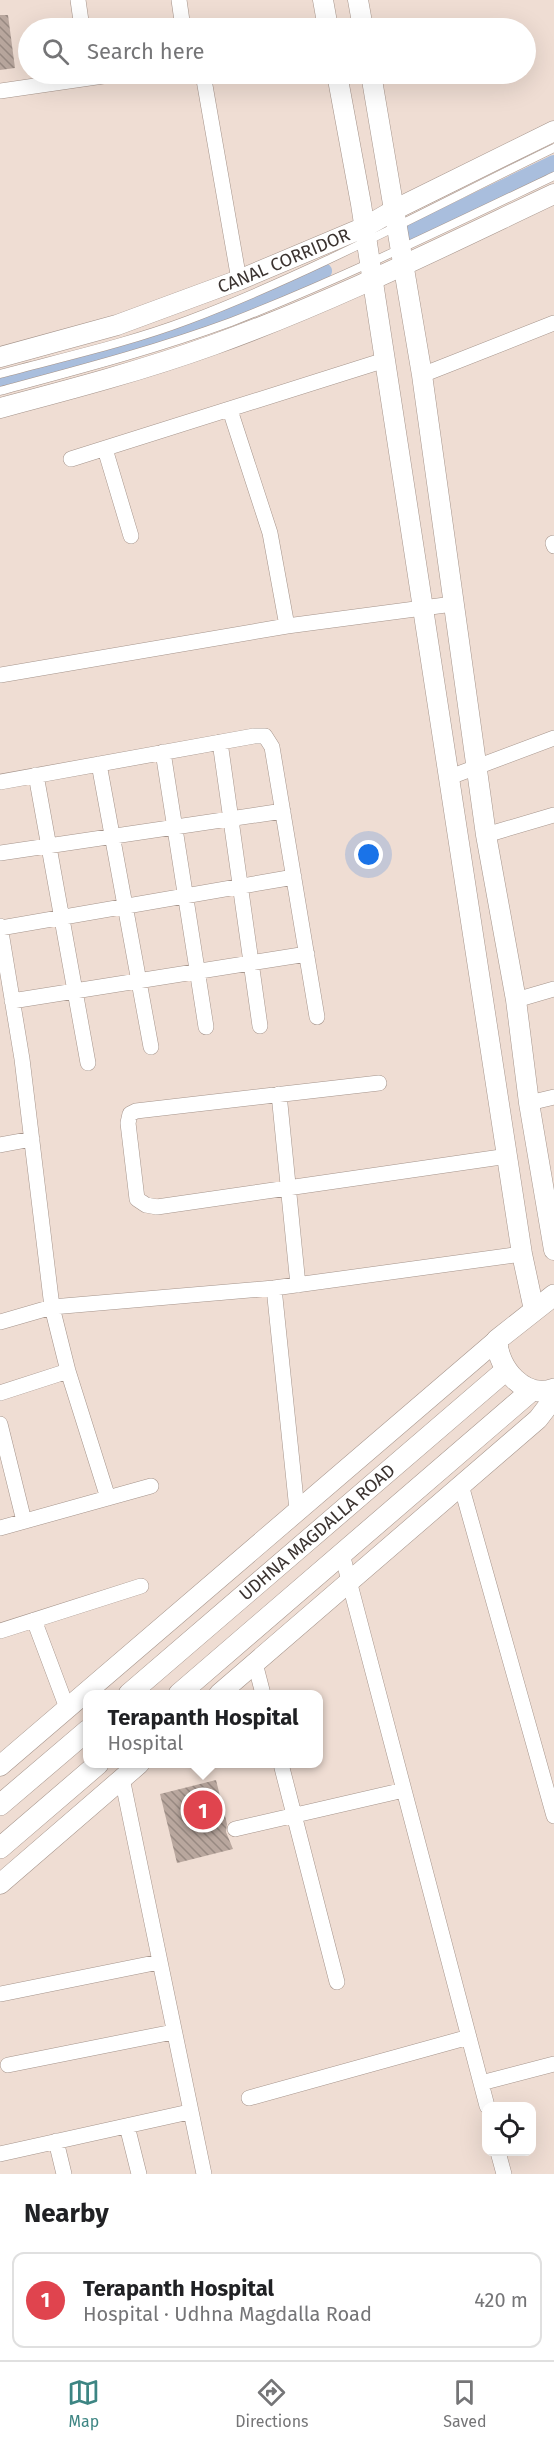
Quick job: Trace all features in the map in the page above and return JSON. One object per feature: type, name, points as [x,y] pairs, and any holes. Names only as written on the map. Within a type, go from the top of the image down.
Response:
[{"type":"main road","points":[[554,1295],[497,1340],[497,1354],[506,1370],[531,1392],[545,1392],[554,1389]]},
{"type":"main road","name":"UDHNA MAGDALLA ROAD","points":[[135,1690],[506,1370]]},
{"type":"main road","name":"UDHNA MAGDALLA ROAD","points":[[184,1690],[531,1392]]},
{"type":"main road","points":[[0,1805],[83,1733]]},
{"type":"main road","points":[[0,1848],[93,1768]]},
{"type":"street","points":[[78,0],[81,18]]},
{"type":"street","points":[[179,0],[182,18]]},
{"type":"street","points":[[323,0],[326,18]]},
{"type":"street","points":[[358,0],[361,18]]},
{"type":"street","points":[[0,91],[39,84]]},
{"type":"street","points":[[205,84],[239,280]]},
{"type":"street","points":[[339,84],[372,271],[522,1254],[534,1310]]},
{"type":"street","points":[[373,84],[397,216],[422,375],[486,835],[516,1000],[529,1103],[554,1250]]},
{"type":"street","name":"CANAL CORRIDOR","points":[[0,357],[117,325],[366,234],[554,131]]},
{"type":"street","points":[[0,408],[154,366],[216,344],[402,257],[554,194]]},
{"type":"street","points":[[422,375],[554,323]]},
{"type":"street","points":[[71,459],[385,360]]},
{"type":"street","points":[[230,410],[270,533],[287,626]]},
{"type":"street","points":[[105,449],[131,536]]},
{"type":"street","points":[[0,675],[287,626],[453,604]]},
{"type":"street","points":[[0,782],[260,735],[270,741],[317,1017]]},
{"type":"street","points":[[450,777],[554,738]]},
{"type":"street","points":[[220,742],[260,1026]]},
{"type":"street","points":[[163,752],[206,1027]]},
{"type":"street","points":[[99,764],[151,1047]]},
{"type":"street","points":[[36,776],[88,1063]]},
{"type":"street","points":[[0,853],[283,811]]},
{"type":"street","points":[[486,835],[554,815]]},
{"type":"street","points":[[108,1498],[68,1371],[52,1307],[31,1136],[0,927],[294,877]]},
{"type":"street","points":[[12,1001],[307,954]]},
{"type":"street","points":[[516,1000],[554,989]]},
{"type":"street","points":[[379,1083],[136,1111],[130,1114],[128,1123],[137,1199],[146,1205],[157,1207],[508,1156]]},
{"type":"street","points":[[279,1094],[298,1285]]},
{"type":"street","points":[[529,1103],[554,1097]]},
{"type":"street","points":[[0,1137],[31,1136]]},
{"type":"street","points":[[0,1145],[31,1136]]},
{"type":"street","points":[[0,1322],[52,1307],[274,1288],[522,1254]]},
{"type":"street","points":[[274,1288],[297,1510]]},
{"type":"street","points":[[88,1690],[497,1340]]},
{"type":"street","points":[[0,1393],[68,1371]]},
{"type":"street","points":[[225,1690],[538,1419],[554,1398]]},
{"type":"street","points":[[0,1424],[24,1521]]},
{"type":"street","points":[[461,1485],[554,1816]]},
{"type":"street","points":[[0,1528],[151,1486]]},
{"type":"street","points":[[342,1554],[486,2102]]},
{"type":"street","points":[[0,1631],[141,1586]]},
{"type":"street","points":[[33,1620],[67,1708]]},
{"type":"street","points":[[255,1664],[262,1690]]},
{"type":"street","points":[[0,1766],[83,1694]]},
{"type":"street","points":[[0,1884],[134,1768]]},
{"type":"street","points":[[282,1768],[338,1982]]},
{"type":"street","points":[[122,1778],[189,2112],[204,2174]]},
{"type":"street","points":[[235,1829],[404,1790]]},
{"type":"street","points":[[1,1994],[159,1962]]},
{"type":"street","points":[[8,2065],[173,2032]]},
{"type":"street","points":[[249,2098],[469,2037]]},
{"type":"street","points":[[481,2083],[554,2064]]},
{"type":"street","points":[[0,2154],[189,2112]]},
{"type":"street","points":[[127,2126],[139,2174]]},
{"type":"street","points":[[56,2141],[64,2174]]},
{"type":"street","points":[[499,2156],[504,2174]]},
{"type":"lane","points":[[397,216],[554,148]]},
{"type":"lane","points":[[402,257],[554,176]]},
{"type":"lane","points":[[0,374],[141,336],[186,320],[265,289],[366,234]]},
{"type":"lane","points":[[0,391],[158,348],[372,271]]},
{"type":"building","points":[[0,15],[8,15],[15,68],[0,70]]},
{"type":"building","points":[[216,1780],[227,1824],[226,1832],[233,1849],[177,1863],[160,1794]]},
{"type":"waterway","points":[[405,235],[554,163]]},
{"type":"waterway","points":[[0,384],[139,346],[191,328],[324,271]]},
{"type":"place","name":"Terapanth Hospital","points":[[203,1810]]}]
